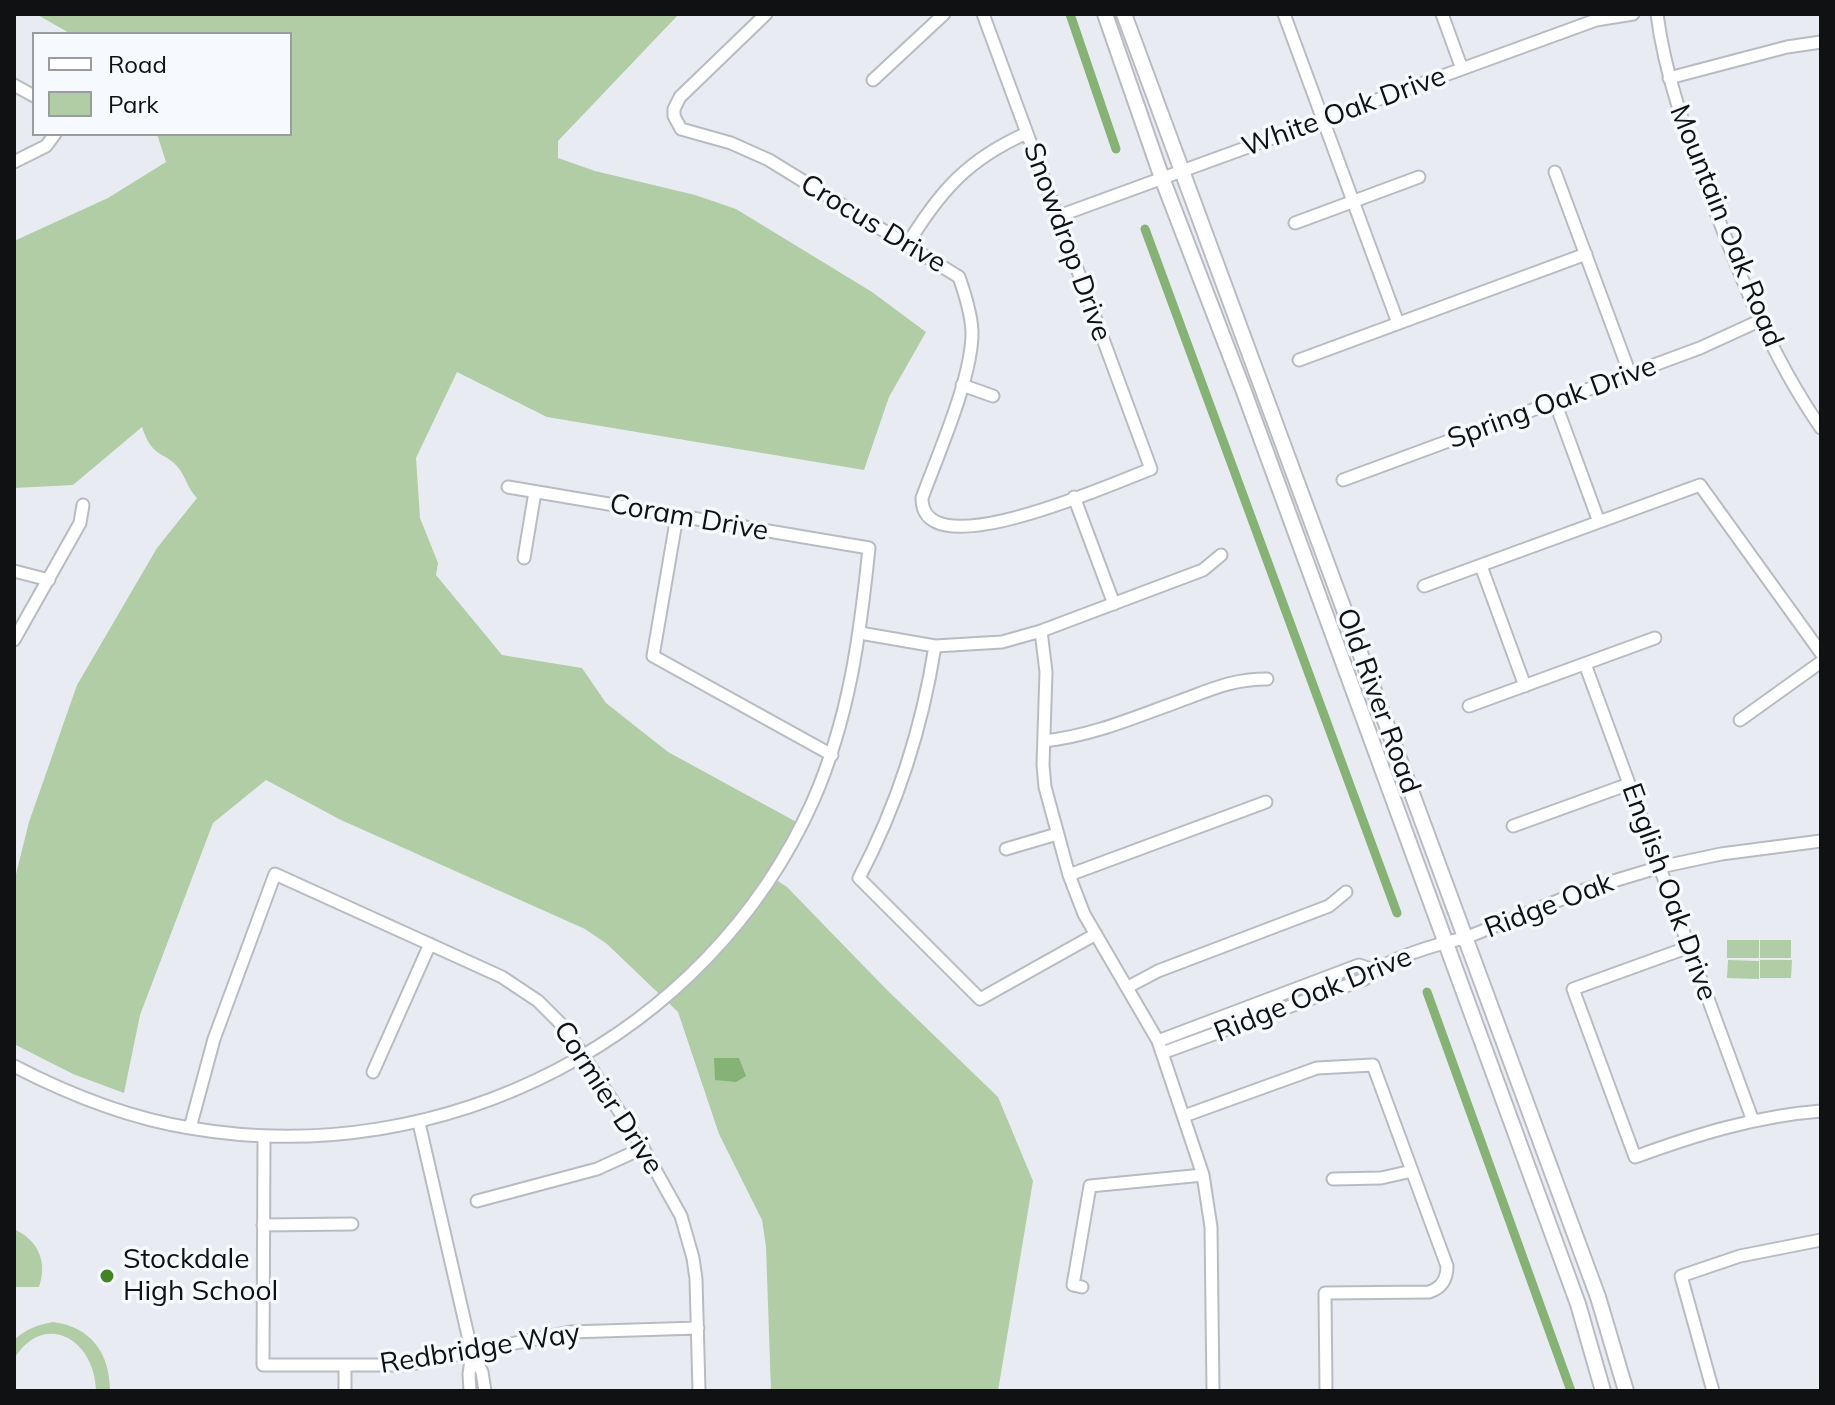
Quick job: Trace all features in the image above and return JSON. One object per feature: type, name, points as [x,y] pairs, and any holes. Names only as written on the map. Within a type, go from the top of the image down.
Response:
[{"type":"main road","name":"Old River Road","points":[[1105,14],[1162,178],[1249,404],[1578,1304],[1603,1391]]},
{"type":"main road","name":"Old River Road","points":[[1124,14],[1598,1297],[1626,1391]]},
{"type":"street","name":"Crocus Drive","points":[[766,14],[680,97],[674,116],[681,129],[731,143],[769,160],[959,277],[972,333],[968,365],[922,498],[924,513],[937,523],[993,525],[1074,497]]},
{"type":"street","points":[[873,80],[944,14]]},
{"type":"street","name":"Snowdrop Drive","points":[[983,14],[1151,469],[1074,497]]},
{"type":"street","points":[[1284,14],[1398,323]]},
{"type":"street","points":[[1442,14],[1462,69]]},
{"type":"street","name":"White Oak Drive","points":[[1056,217],[1596,20],[1633,14]]},
{"type":"street","name":"Mountain Oak Road","points":[[1657,14],[1669,78],[1725,236],[1759,321],[1784,370],[1821,428]]},
{"type":"street","points":[[1669,78],[1787,47],[1821,42]]},
{"type":"street","points":[[14,85],[32,95]]},
{"type":"street","points":[[907,245],[929,210],[957,177],[988,153],[1027,133]]},
{"type":"street","points":[[14,162],[46,146],[54,136]]},
{"type":"street","points":[[1555,172],[1630,374]]},
{"type":"street","points":[[1295,223],[1419,177]]},
{"type":"street","points":[[1299,360],[1586,254]]},
{"type":"street","name":"Spring Oak Drive","points":[[1343,480],[1700,348],[1759,321]]},
{"type":"street","points":[[962,385],[993,396]]},
{"type":"street","points":[[1555,402],[1599,522]]},
{"type":"street","points":[[1424,586],[1700,485],[1821,653]]},
{"type":"street","name":"Coram Drive","points":[[508,487],[869,548],[860,633]]},
{"type":"street","points":[[524,558],[535,492]]},
{"type":"street","points":[[1074,497],[1114,604]]},
{"type":"street","points":[[14,640],[80,523],[83,505]]},
{"type":"street","points":[[677,516],[653,656],[832,755]]},
{"type":"street","points":[[14,1066],[106,1107],[190,1128],[264,1137],[340,1135],[419,1123],[514,1092],[585,1056],[664,999],[694,972],[741,920],[796,836],[832,755],[851,688],[860,633],[935,646],[1002,642],[1041,631],[1203,570],[1221,555]]},
{"type":"street","points":[[1481,566],[1525,686]]},
{"type":"street","points":[[14,571],[49,580]]},
{"type":"street","points":[[1041,631],[1046,672],[1045,787],[1069,875],[1080,905],[1160,1047],[1203,1175],[1210,1216],[1213,1391]]},
{"type":"street","points":[[1469,706],[1655,638]]},
{"type":"street","points":[[935,646],[912,753],[889,817],[859,878],[980,999],[1096,934]]},
{"type":"street","points":[[1740,720],[1821,662]]},
{"type":"street","name":"English Oak Drive","points":[[1585,664],[1753,1121]]},
{"type":"street","points":[[1044,741],[1107,728],[1240,679],[1267,679]]},
{"type":"street","points":[[1513,826],[1629,784]]},
{"type":"street","points":[[1069,875],[1266,802]]},
{"type":"street","points":[[1006,849],[1057,834]]},
{"type":"street","name":"Ridge Oak","points":[[1465,938],[1587,889],[1660,867],[1736,851],[1821,841]]},
{"type":"street","name":"Cormier Drive","points":[[190,1128],[214,1039],[275,874],[521,988],[552,1013],[585,1056],[672,1197],[688,1237],[696,1279],[699,1391]]},
{"type":"street","points":[[1128,987],[1158,971],[1329,906],[1346,892]]},
{"type":"street","name":"Ridge Oak Drive","points":[[1160,1047],[1365,979],[1374,970],[1446,942],[1465,938]]},
{"type":"street","points":[[373,1072],[430,944]]},
{"type":"street","points":[[1689,947],[1573,989],[1635,1157],[1684,1139],[1753,1121],[1821,1111]]},
{"type":"street","name":"Ridge Oak Drive","points":[[1160,1047],[1359,965],[1374,970]]},
{"type":"street","points":[[1184,1116],[1317,1068],[1373,1065],[1447,1266],[1447,1274],[1441,1286],[1426,1292],[1325,1293],[1326,1391]]},
{"type":"street","points":[[419,1123],[472,1353],[482,1372],[485,1391]]},
{"type":"street","points":[[264,1137],[263,1225],[352,1224]]},
{"type":"street","points":[[477,1201],[597,1169],[643,1148]]},
{"type":"street","points":[[1333,1179],[1381,1178],[1412,1171]]},
{"type":"street","points":[[1082,1287],[1073,1285],[1090,1186],[1203,1175]]},
{"type":"street","name":"Redbridge Way","points":[[263,1225],[263,1365],[407,1365],[570,1332],[698,1328]]},
{"type":"street","points":[[1713,1391],[1681,1276],[1740,1256],[1821,1240]]},
{"type":"street","points":[[470,1391],[472,1353]]},
{"type":"street","points":[[345,1366],[345,1391]]},
{"type":"green space","points":[[36,14],[679,14],[558,141],[558,158],[736,209],[872,292],[926,332],[889,397],[864,470],[547,417],[457,372],[416,458],[420,518],[438,563],[436,575],[502,655],[582,668],[606,703],[668,752],[802,825],[772,877],[787,887],[887,990],[998,1097],[1033,1181],[998,1391],[771,1391],[766,1247],[762,1220],[719,1134],[678,1012],[607,944],[585,929],[341,820],[266,780],[213,823],[140,1015],[124,1093],[73,1074],[14,1044],[14,882],[29,822],[77,685],[157,548],[197,498],[175,464],[151,445],[142,427],[73,485],[14,488],[14,241],[108,198],[166,162],[158,136],[292,136],[292,32],[68,32]]},
{"type":"green space","points":[[1727,940],[1759,940],[1759,958],[1727,958]]},
{"type":"green space","points":[[1760,940],[1791,940],[1791,958],[1760,958]]},
{"type":"green space","points":[[1728,960],[1759,961],[1759,979],[1727,978]]},
{"type":"green space","points":[[1760,960],[1792,960],[1791,978],[1760,978]]},
{"type":"green space","points":[[14,1229],[29,1239],[39,1253],[42,1269],[39,1287],[14,1287]]},
{"type":"green space","points":[[53,1322],[78,1330],[96,1344],[106,1365],[110,1391],[96,1391],[87,1357],[78,1345],[66,1337],[53,1334],[39,1336],[26,1344],[14,1359],[14,1340],[32,1328]]},
{"type":"shaded area","points":[[714,1058],[739,1058],[746,1076],[736,1082],[715,1080]]},
{"type":"waterway","points":[[1070,14],[1116,149]]},
{"type":"waterway","points":[[1145,229],[1397,913]]},
{"type":"waterway","points":[[1427,992],[1571,1391]]},
{"type":"place","name":"Stockdale High School","points":[[107,1276]]}]
